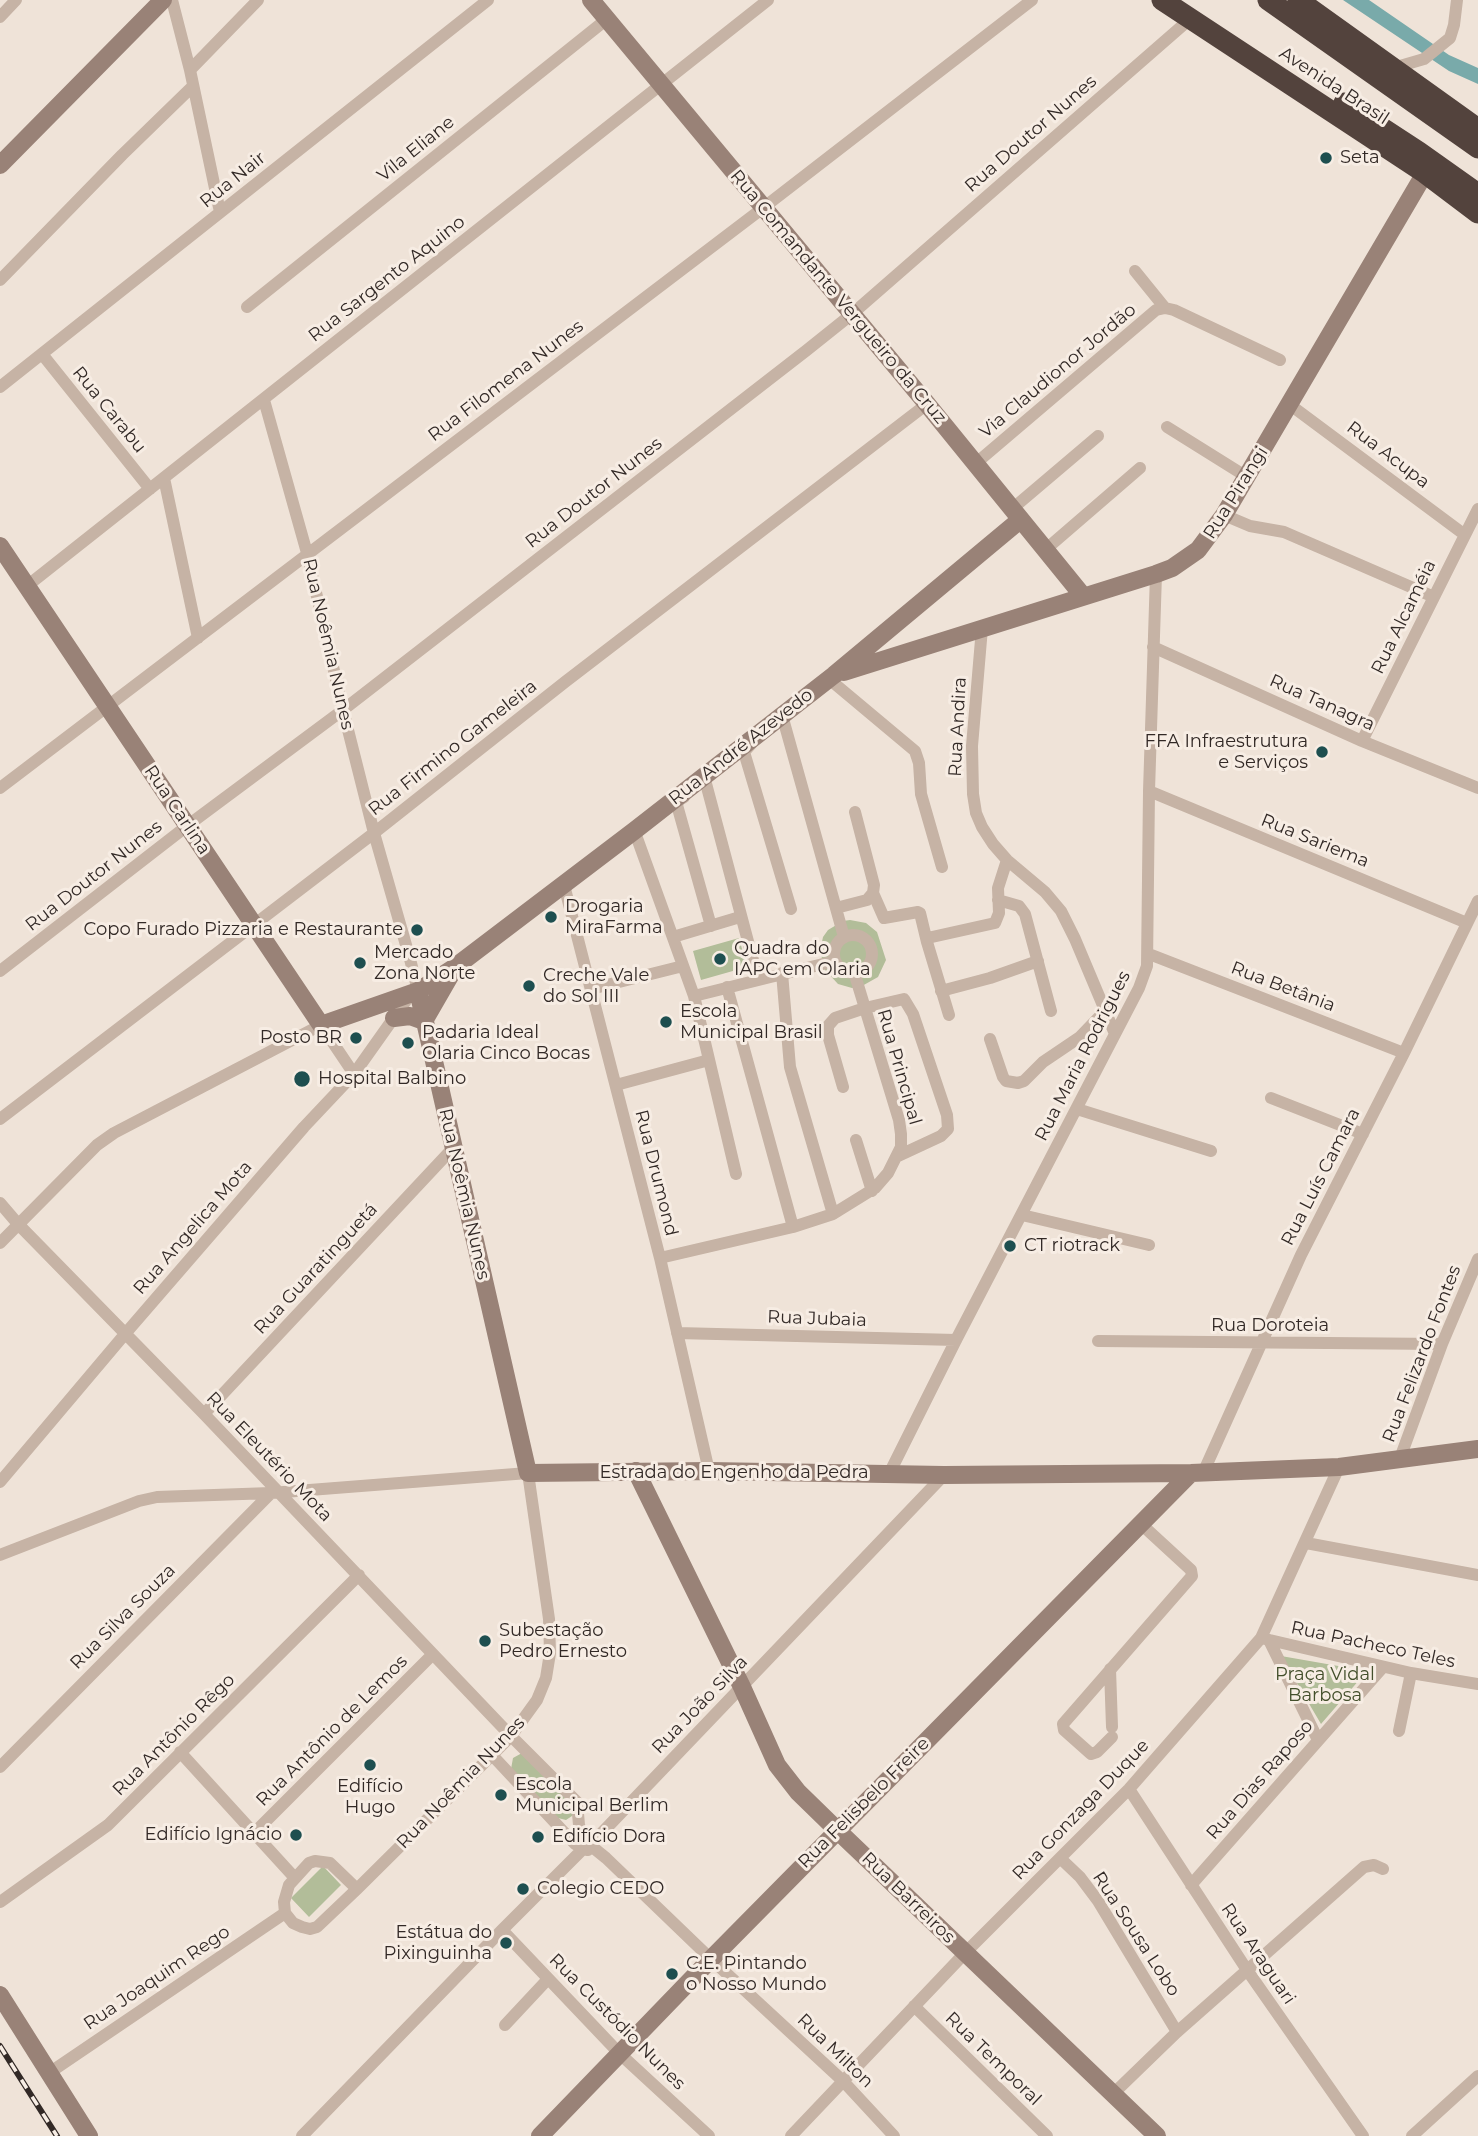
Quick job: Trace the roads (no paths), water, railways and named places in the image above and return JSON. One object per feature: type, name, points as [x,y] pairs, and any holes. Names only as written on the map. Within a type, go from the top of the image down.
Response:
[{"type":"highway","name":"Avenida Brasil","points":[[1162,0],[1188,9],[1260,50],[1387,130],[1478,194]]},
{"type":"highway","name":"Avenida Brasil","points":[[1268,0],[1478,148]]},
{"type":"highway","points":[[1298,0],[1478,129]]},
{"type":"highway","name":"Avenida Brasil","points":[[1188,9],[1425,173],[1478,213]]},
{"type":"street","points":[[0,17],[16,0]]},
{"type":"street","points":[[0,165],[163,0]]},
{"type":"street","points":[[172,0],[220,212]]},
{"type":"street","points":[[190,70],[258,0]]},
{"type":"street","name":"Rua Nair","points":[[0,387],[488,0]]},
{"type":"street","name":"Rua Comandante Vergueiro da Cruz","points":[[592,0],[1083,596]]},
{"type":"street","name":"Rua Sargento Aquino","points":[[27,586],[768,0]]},
{"type":"street","name":"Rua Filomena Nunes","points":[[0,788],[1032,0]]},
{"type":"street","points":[[1393,68],[1424,59],[1443,46],[1450,38],[1454,25],[1457,0]]},
{"type":"street","name":"Rua Doutor Nunes","points":[[0,971],[187,826],[343,710],[852,314],[1188,9]]},
{"type":"street","name":"Vila Eliane","points":[[247,306],[607,19]]},
{"type":"street","points":[[0,280],[193,86]]},
{"type":"street","name":"Rua Pirangi","points":[[831,677],[1156,574],[1172,568],[1198,550],[1209,539],[1247,477],[1425,173]]},
{"type":"street","points":[[1135,271],[1165,309]]},
{"type":"street","name":"Via Claudionor Jordão","points":[[975,464],[1156,310],[1174,310],[1280,360]]},
{"type":"street","name":"Rua Carabu","points":[[42,354],[150,489]]},
{"type":"street","name":"Rua Noêmia Nunes","points":[[264,400],[307,553],[374,833],[411,960],[414,993],[424,1021],[528,1474],[549,1619],[550,1653],[546,1678],[537,1700],[511,1736],[357,1889]]},
{"type":"street","name":"Rua Firmino Gameleira","points":[[0,1119],[927,404]]},
{"type":"street","name":"Rua Acupa","points":[[1289,404],[1465,535]]},
{"type":"street","points":[[1167,427],[1247,477]]},
{"type":"street","points":[[1016,514],[1098,436]]},
{"type":"street","points":[[1045,550],[1140,468]]},
{"type":"street","points":[[164,478],[198,638]]},
{"type":"street","name":"Rua Alcaméia","points":[[1362,741],[1478,509]]},
{"type":"street","name":"Rua André Azevedo","points":[[321,1025],[414,993],[455,967],[705,780],[783,718],[1016,514]]},
{"type":"street","points":[[1224,515],[1250,526],[1284,532],[1434,597]]},
{"type":"street","name":"Rua Carlina","points":[[3,557],[27,586],[354,1074]]},
{"type":"street","name":"Rua Maria Rodrigues","points":[[889,1474],[1144,977],[1149,954],[1149,791],[1156,574]]},
{"type":"street","name":"Rua Andira","points":[[982,628],[972,746],[973,794],[982,827],[1007,860],[1045,892],[1061,912],[1115,1034]]},
{"type":"street","name":"Rua Tanagra","points":[[1153,647],[1362,741],[1478,788]]},
{"type":"street","points":[[831,677],[915,751],[919,763],[921,794],[942,867]]},
{"type":"street","points":[[791,909],[744,752],[783,718],[844,937]]},
{"type":"street","points":[[711,926],[677,805],[679,800],[705,780],[758,979]]},
{"type":"street","name":"Rua Sariema","points":[[1149,791],[1467,923]]},
{"type":"street","points":[[855,813],[874,885],[873,893],[884,918],[920,913],[949,1015]]},
{"type":"street","points":[[637,838],[694,996],[736,1174]]},
{"type":"street","points":[[932,937],[995,923],[999,912],[1000,878],[1007,860]]},
{"type":"street","name":"Rua Drumond","points":[[564,884],[660,1258],[709,1471]]},
{"type":"street","points":[[836,908],[867,900],[873,893]]},
{"type":"street","points":[[998,900],[1015,904],[1023,910],[1051,1010]]},
{"type":"street","name":"Rua Luís Camara","points":[[1197,1473],[1301,1255],[1478,901]]},
{"type":"street","points":[[673,937],[740,916]]},
{"type":"street","points":[[857,935],[871,948],[871,960],[863,969],[854,972],[844,970],[835,961],[835,948],[844,937],[857,935]]},
{"type":"street","name":"Rua Betânia","points":[[1149,954],[1404,1053]]},
{"type":"street","points":[[694,996],[835,961]]},
{"type":"street","points":[[941,990],[990,978],[1038,961]]},
{"type":"street","points":[[591,989],[683,966]]},
{"type":"street","name":"Rua André Azevedo","points":[[424,1021],[455,967]]},
{"type":"street","name":"Rua Principal","points":[[854,972],[899,1121],[901,1147],[898,1156]]},
{"type":"street","points":[[782,973],[790,1067],[833,1214]]},
{"type":"street","points":[[727,987],[793,1227]]},
{"type":"street","name":"Rua Angelica Mota","points":[[0,1482],[304,1127],[354,1074],[414,993]]},
{"type":"street","points":[[660,1258],[793,1227],[833,1214],[872,1191],[888,1173],[898,1156],[947,1132],[947,1115],[914,1014],[905,999],[835,1018],[828,1026],[828,1035],[843,1087]]},
{"type":"street","points":[[990,1039],[1003,1077],[1011,1084],[1018,1083],[1080,1037],[1105,1011]]},
{"type":"street","points":[[394,1018],[410,1016],[424,1021]]},
{"type":"street","points":[[0,1243],[97,1145],[114,1133],[321,1025]]},
{"type":"street","points":[[616,1085],[709,1060]]},
{"type":"street","points":[[1271,1098],[1363,1133]]},
{"type":"street","points":[[1077,1108],[1211,1151]]},
{"type":"street","points":[[856,1140],[872,1191]]},
{"type":"street","name":"Rua Guaratinguetá","points":[[204,1414],[453,1148]]},
{"type":"street","name":"Rua Eleutério Mota","points":[[0,1203],[204,1414],[274,1492],[577,1802],[578,1818],[588,1847]]},
{"type":"street","points":[[1022,1214],[1149,1245]]},
{"type":"street","name":"Rua Felizardo Fontes","points":[[1399,1461],[1442,1344],[1478,1259]]},
{"type":"street","name":"Rua Jubaia","points":[[677,1333],[956,1340]]},
{"type":"street","name":"Rua Doroteia","points":[[1098,1340],[1442,1344]]},
{"type":"street","name":"Estrada do Engenho da Pedra","points":[[0,1555],[138,1501],[157,1497],[274,1492],[528,1474],[636,1471],[944,1475],[1197,1473],[1339,1468],[1478,1449]]},
{"type":"street","name":"Rua Gonzaga Duque","points":[[791,2136],[965,1953],[1129,1789],[1265,1639],[1339,1468]]},
{"type":"street","name":"Rua Barreiros","points":[[636,1471],[742,1687],[777,1765],[799,1792],[837,1830],[1157,2136]]},
{"type":"street","name":"Rua Felisbelo Freire","points":[[540,2136],[837,1830],[1141,1524],[1197,1473]]},
{"type":"street","name":"Rua João Silva","points":[[302,2136],[502,1930],[596,1839],[944,1475]]},
{"type":"street","name":"Rua Silva Souza","points":[[0,1767],[274,1492]]},
{"type":"street","points":[[1110,1670],[1112,1732],[1097,1752],[1091,1754],[1062,1727],[1064,1722],[1192,1576],[1191,1570],[1141,1524]]},
{"type":"street","points":[[1306,1543],[1478,1575]]},
{"type":"street","name":"Rua Antônio Rêgo","points":[[0,1902],[108,1825],[359,1576]]},
{"type":"street","points":[[1265,1639],[1318,1740]]},
{"type":"street","name":"Rua Pacheco Teles","points":[[1265,1639],[1411,1673],[1478,1684]]},
{"type":"street","name":"Rua Antônio de Lemos","points":[[255,1832],[433,1654]]},
{"type":"street","name":"Rua Dias Raposo","points":[[1191,1885],[1383,1667]]},
{"type":"street","points":[[1399,1731],[1411,1673]]},
{"type":"street","points":[[180,1752],[294,1877]]},
{"type":"street","name":"Rua Milton","points":[[492,1755],[556,1824],[606,1858],[843,2081],[894,2136]]},
{"type":"street","name":"Rua Araguari","points":[[1129,1789],[1247,1970],[1363,2136]]},
{"type":"street","points":[[556,1824],[565,1824],[578,1818]]},
{"type":"street","name":"Rua Sousa Lobo","points":[[1060,1858],[1080,1877],[1098,1901],[1177,2032]]},
{"type":"street","points":[[321,1860],[340,1871],[357,1889],[317,1927],[302,1927],[293,1923],[285,1913],[286,1892],[294,1877],[309,1863],[321,1860]]},
{"type":"street","points":[[1114,2093],[1177,2032],[1364,1867],[1374,1865],[1382,1869]]},
{"type":"street","name":"Rua Joaquim Rego","points":[[49,2073],[285,1913]]},
{"type":"street","name":"Rua Custódio Nunes","points":[[502,1930],[620,2053],[709,2136]]},
{"type":"street","points":[[505,2025],[548,1979]]},
{"type":"street","points":[[0,1995],[89,2136]]},
{"type":"street","name":"Rua Temporal","points":[[914,2006],[1047,2136]]},
{"type":"street","points":[[1412,2136],[1478,2076]]},
{"type":"water","points":[[1343,0],[1369,0],[1449,55],[1478,68],[1478,84],[1449,71]]},
{"type":"railway","points":[[0,2046],[57,2136]]},
{"type":"place","name":"Seta","points":[[1326,158]]},
{"type":"place","name":"FFA Infraestrutura e Serviços","points":[[1322,752]]},
{"type":"place","name":"Drogaria MiraFarma","points":[[551,917]]},
{"type":"place","name":"Copo Furado Pizzaria e Restaurante","points":[[417,930]]},
{"type":"place","name":"Quadra do IAPC em Olaria","points":[[720,959]]},
{"type":"place","name":"Mercado Zona Norte","points":[[360,963]]},
{"type":"place","name":"Creche Vale do Sol III","points":[[529,986]]},
{"type":"place","name":"Escola Municipal Brasil","points":[[666,1022]]},
{"type":"place","name":"Posto BR","points":[[356,1038]]},
{"type":"place","name":"Padaria Ideal Olaria Cinco Bocas","points":[[408,1043]]},
{"type":"place","name":"Hospital Balbino","points":[[302,1079]]},
{"type":"place","name":"CT riotrack","points":[[1010,1246]]},
{"type":"place","name":"Subestação Pedro Ernesto","points":[[485,1641]]},
{"type":"place","name":"Edifício Hugo","points":[[370,1765]]},
{"type":"place","name":"Escola Municipal Berlim","points":[[501,1795]]},
{"type":"place","name":"Edifício Ignácio","points":[[296,1835]]},
{"type":"place","name":"Edifício Dora","points":[[538,1837]]},
{"type":"place","name":"Colegio CEDO","points":[[523,1889]]},
{"type":"place","name":"Estátua do Pixinguinha","points":[[506,1943]]},
{"type":"place","name":"C.E. Pintando o Nosso Mundo","points":[[672,1974]]},
{"type":"park label","name":"Praça Vidal Barbosa","points":[[1325,1685]]}]
